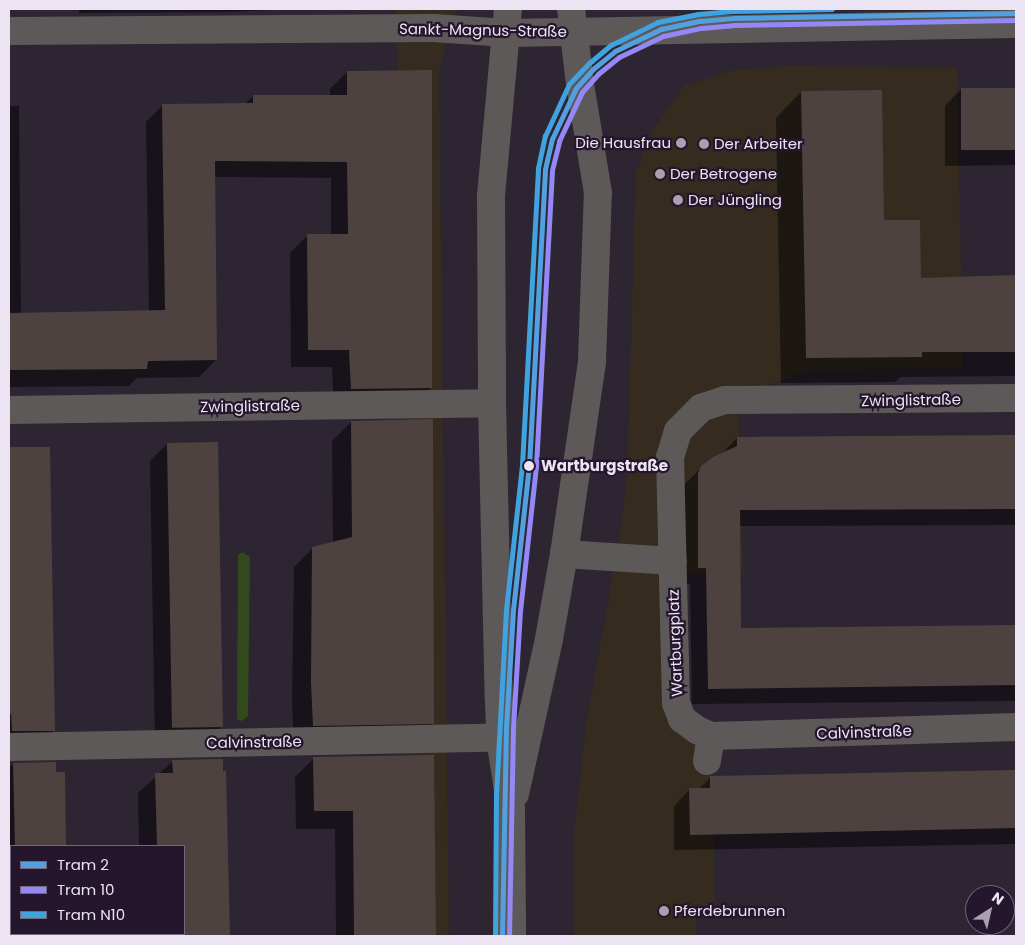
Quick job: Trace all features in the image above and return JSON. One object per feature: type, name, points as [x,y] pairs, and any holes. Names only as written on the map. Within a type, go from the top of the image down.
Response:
[{"type":"street","name":"Sankt-Magnus-Straße","points":[[9,32],[434,28],[508,21],[572,20],[1016,24]]},
{"type":"street","points":[[512,810],[549,639],[564,554],[592,362],[598,193],[572,20]]},
{"type":"street","points":[[508,21],[491,197],[492,403],[500,738],[512,810],[512,936]]},
{"type":"street","name":"Zwinglistraße","points":[[806,401],[1016,398]]},
{"type":"street","name":"Wartburgplatz","points":[[709,748],[697,730],[682,719],[676,703],[670,457],[678,432],[702,408],[726,400],[806,401]]},
{"type":"street","name":"Zwinglistraße","points":[[9,410],[492,403]]},
{"type":"street","points":[[564,554],[673,561]]},
{"type":"street","name":"Calvinstraße","points":[[709,748],[1016,728]]},
{"type":"street","name":"Calvinstraße","points":[[9,746],[500,738]]},
{"type":"shaded area","points":[[396,9],[456,9],[439,70],[449,936],[414,936]]},
{"type":"shaded area","points":[[791,66],[957,68],[963,368],[809,370],[738,397],[744,573],[677,573],[679,701],[711,731],[715,906],[696,906],[696,936],[574,936],[573,840],[587,718],[619,542],[627,474],[636,172],[653,130],[684,86],[729,71]]},
{"type":"green space","points":[[242,552],[250,557],[248,716],[242,721],[237,719],[238,555]]},
{"type":"building","points":[[432,70],[432,388],[351,389],[349,350],[308,350],[307,234],[348,234],[347,162],[215,161],[217,360],[148,361],[147,369],[9,370],[9,313],[165,310],[162,104],[253,103],[253,95],[347,95],[347,71]]},
{"type":"building","points":[[961,88],[1016,88],[1016,150],[961,150]]},
{"type":"building","points":[[882,90],[884,220],[920,220],[921,278],[1016,275],[1016,352],[922,352],[922,357],[806,358],[801,91]]},
{"type":"building","points":[[433,419],[434,724],[313,726],[311,682],[312,547],[352,537],[351,421]]},
{"type":"building","points":[[1016,435],[1016,509],[740,510],[741,628],[1016,625],[1016,685],[708,689],[706,568],[698,568],[698,473],[701,466],[713,457],[737,446],[737,437]]},
{"type":"building","points":[[218,442],[223,727],[172,728],[167,443]]},
{"type":"building","points":[[9,447],[50,447],[55,731],[12,731],[11,714],[9,714]]},
{"type":"building","points":[[434,755],[436,936],[354,936],[353,811],[314,811],[313,757]]},
{"type":"building","points":[[223,759],[223,771],[226,771],[230,936],[184,936],[185,845],[157,845],[155,773],[173,773],[172,760]]},
{"type":"building","points":[[56,762],[56,772],[65,772],[66,845],[15,845],[13,763]]},
{"type":"building","points":[[1016,770],[1016,828],[690,835],[689,788],[710,788],[710,776]]},
{"type":"tram line","name":"N10","points":[[495,936],[496,795],[506,610],[522,465],[538,168],[545,136],[569,84],[588,64],[611,45],[658,22],[698,14],[732,11],[832,9]]},
{"type":"tram line","name":"2","points":[[502,936],[506,728],[513,610],[529,466],[545,169],[552,139],[576,88],[593,69],[615,51],[661,29],[700,21],[733,18],[1016,13]]},
{"type":"tram line","name":"10","points":[[509,936],[513,728],[520,611],[536,466],[552,170],[559,141],[582,92],[598,74],[619,57],[663,36],[701,28],[733,25],[1016,20]]},
{"type":"place","name":"Die Hausfrau","points":[[681,143]]},
{"type":"place","name":"Der Arbeiter","points":[[704,144]]},
{"type":"place","name":"Der Betrogene","points":[[660,174]]},
{"type":"place","name":"Der Jüngling","points":[[678,200]]},
{"type":"place","name":"Wartburgstraße","points":[[529,466]]},
{"type":"place","name":"Pferdebrunnen","points":[[664,911]]}]
